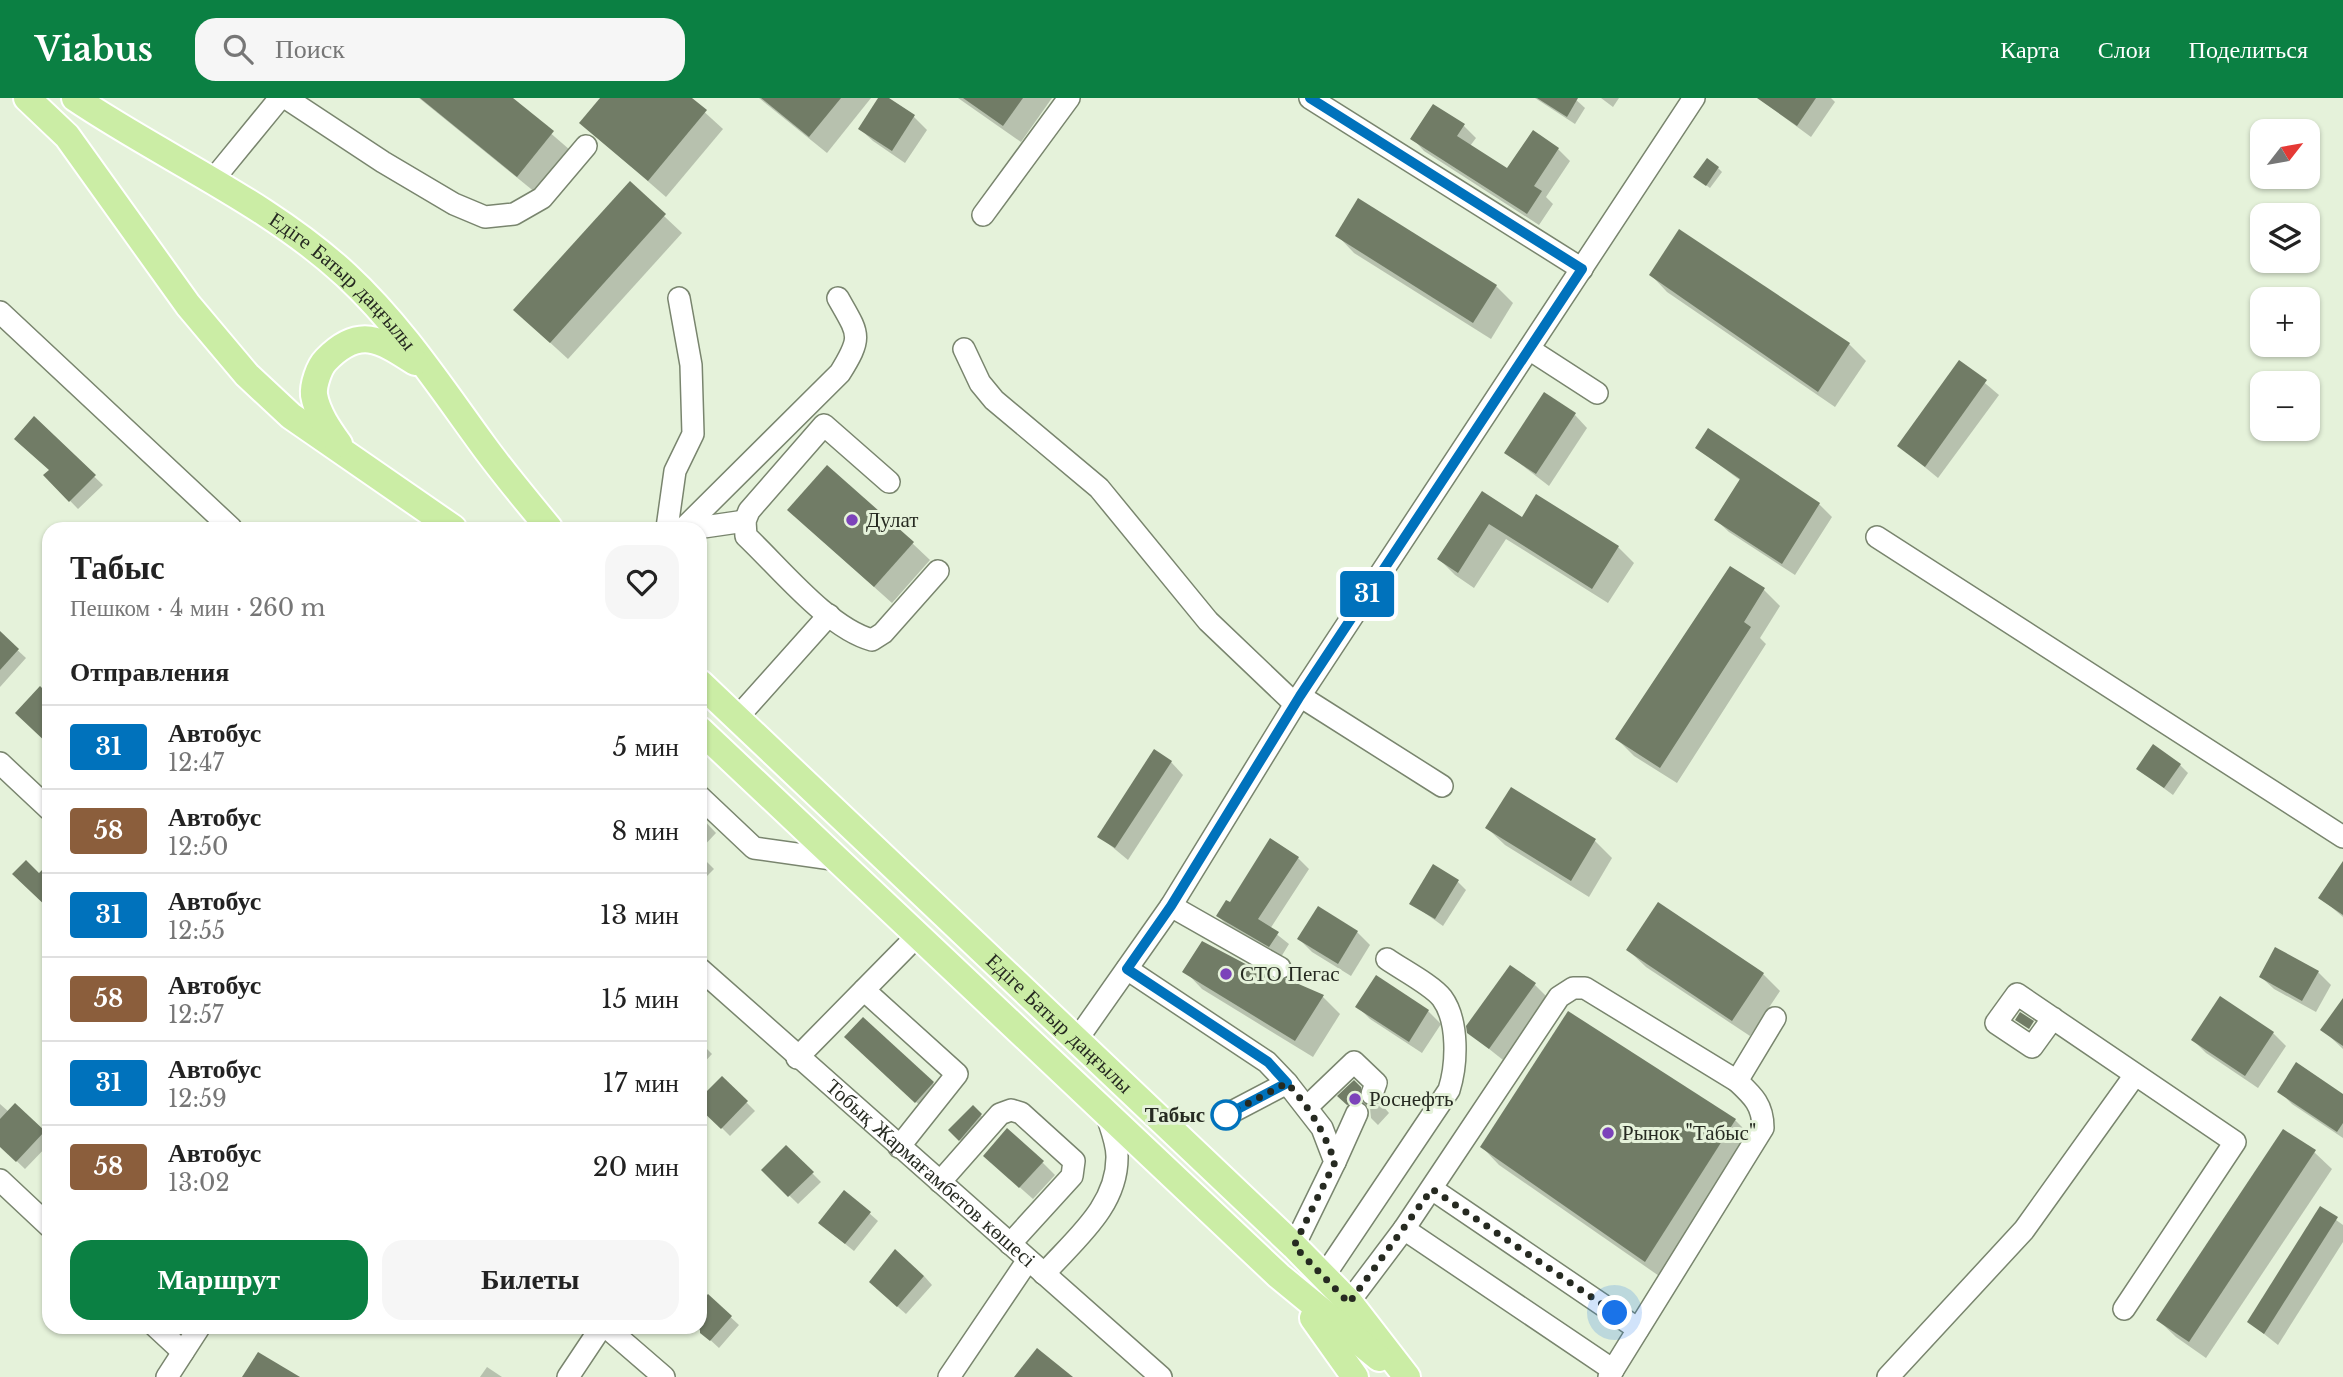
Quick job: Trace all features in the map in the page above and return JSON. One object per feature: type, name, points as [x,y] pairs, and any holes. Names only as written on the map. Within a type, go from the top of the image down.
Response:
[{"type":"main road","points":[[27,98],[67,136],[188,305],[247,374],[292,416],[444,522]]},
{"type":"main road","name":"Едіге Батыр даңғылы","points":[[75,98],[122,130],[212,181],[294,234],[345,274],[391,322],[432,373],[485,448],[544,522]]},
{"type":"main road","points":[[347,455],[325,424],[314,394],[320,366],[342,343],[363,339],[391,346],[432,373]]},
{"type":"main road","name":"Едіге Батыр даңғылы","points":[[707,690],[1294,1246],[1349,1303],[1404,1377]]},
{"type":"main road","name":"Едіге Батыр даңғылы","points":[[707,737],[1279,1276],[1404,1377]]},
{"type":"main road","points":[[1279,1276],[1331,1339],[1355,1377]]},
{"type":"street","points":[[212,181],[280,98]]},
{"type":"street","points":[[286,98],[383,162],[454,204],[485,217],[514,214],[542,198],[586,146]]},
{"type":"street","points":[[983,215],[1069,98]]},
{"type":"street","points":[[1310,98],[1582,269]]},
{"type":"street","points":[[1076,1041],[1171,906],[1298,700],[1694,98]]},
{"type":"street","points":[[668,522],[675,471],[693,435],[691,366],[679,298]]},
{"type":"street","points":[[690,522],[840,373],[857,346],[855,328],[838,298]]},
{"type":"street","points":[[0,312],[225,522]]},
{"type":"street","points":[[964,349],[980,383],[994,400],[1099,488],[1208,621],[1298,700],[1442,786]]},
{"type":"street","points":[[1529,349],[1597,393]]},
{"type":"street","points":[[889,482],[824,425],[749,511],[745,521],[746,536],[829,615],[858,636],[872,640],[883,633],[938,571]]},
{"type":"street","points":[[707,527],[745,521]]},
{"type":"street","points":[[1877,537],[2343,836]]},
{"type":"street","points":[[736,719],[829,615]]},
{"type":"street","points":[[0,763],[42,802]]},
{"type":"street","points":[[707,804],[754,848],[839,860]]},
{"type":"street","points":[[1171,906],[1280,968]]},
{"type":"street","points":[[797,1058],[918,935]]},
{"type":"street","points":[[1324,1276],[1449,1090],[1454,1073],[1452,1028],[1442,998],[1387,959]]},
{"type":"street","points":[[1127,969],[1268,1062],[1308,1106],[1322,1128],[1335,1162]]},
{"type":"street","name":"Тобық Жармағамбетов көшесі","points":[[707,975],[797,1058],[1161,1377]]},
{"type":"street","points":[[1349,1303],[1432,1189],[1559,996],[1573,988],[1585,988],[1737,1081],[1754,1097],[1763,1112],[1763,1128],[1611,1373],[1404,1229]]},
{"type":"street","points":[[864,990],[957,1074],[899,1147]]},
{"type":"street","points":[[1737,1081],[1775,1018]]},
{"type":"street","points":[[2053,1018],[2235,1142],[2124,1309]]},
{"type":"street","points":[[1308,1106],[1354,1062],[1376,1083],[1371,1094]]},
{"type":"street","points":[[1888,1377],[2024,1230],[2135,1075]]},
{"type":"street","points":[[1226,1115],[1287,1083]]},
{"type":"street","points":[[940,1182],[1000,1114],[1011,1110],[1021,1113],[1074,1161],[1075,1168],[1072,1176],[1010,1244]]},
{"type":"street","points":[[949,1377],[1036,1267],[1105,1205],[1115,1178],[1117,1153],[1106,1113]]},
{"type":"street","points":[[1294,1246],[1357,1113]]},
{"type":"street","points":[[0,1180],[42,1219]]},
{"type":"street","points":[[1432,1189],[1638,1329]]},
{"type":"street","points":[[164,1334],[183,1352]]},
{"type":"street","points":[[167,1377],[195,1334]]},
{"type":"street","points":[[568,1377],[598,1334]]},
{"type":"street","points":[[613,1334],[664,1377]]},
{"type":"building","points":[[420,98],[513,98],[554,131],[517,177]]},
{"type":"building","points":[[600,98],[692,98],[707,110],[648,181],[579,123]]},
{"type":"building","points":[[761,98],[841,98],[809,137]]},
{"type":"building","points":[[878,98],[889,98],[915,115],[892,151],[858,129]]},
{"type":"building","points":[[963,98],[1023,98],[1003,126]]},
{"type":"building","points":[[1537,98],[1578,98],[1567,117]]},
{"type":"building","points":[[1757,98],[1816,98],[1797,126]]},
{"type":"building","points":[[1433,104],[1465,124],[1457,136],[1507,168],[1533,130],[1559,148],[1534,186],[1542,191],[1527,214],[1410,139]]},
{"type":"building","points":[[1707,158],[1719,167],[1706,186],[1693,177]]},
{"type":"building","points":[[630,181],[666,214],[550,343],[513,310]]},
{"type":"building","points":[[1358,198],[1497,285],[1473,323],[1335,236]]},
{"type":"building","points":[[1679,229],[1850,343],[1818,392],[1649,275]]},
{"type":"building","points":[[1959,360],[1987,380],[1925,467],[1897,446]]},
{"type":"building","points":[[1544,392],[1576,413],[1536,474],[1504,453]]},
{"type":"building","points":[[34,416],[96,475],[69,502],[43,475],[49,470],[14,439]]},
{"type":"building","points":[[1708,428],[1820,503],[1782,564],[1714,520],[1740,479],[1695,448]]},
{"type":"building","points":[[827,465],[914,542],[874,587],[787,510]]},
{"type":"building","points":[[1482,491],[1522,517],[1536,494],[1619,546],[1592,589],[1489,524],[1458,573],[1437,559]]},
{"type":"building","points":[[1730,566],[1765,588],[1744,622],[1751,627],[1660,768],[1615,739]]},
{"type":"building","points":[[0,631],[19,649],[0,670]]},
{"type":"building","points":[[40,686],[42,738],[15,713]]},
{"type":"building","points":[[2153,744],[2181,764],[2164,788],[2136,769]]},
{"type":"building","points":[[1154,749],[1172,761],[1115,848],[1097,837]]},
{"type":"building","points":[[1511,787],[1596,839],[1571,881],[1485,828]]},
{"type":"building","points":[[1270,838],[1299,857],[1258,919],[1279,932],[1269,947],[1216,916],[1226,900],[1230,902]]},
{"type":"building","points":[[26,860],[39,873],[42,870],[42,902],[12,874]]},
{"type":"building","points":[[2343,861],[2343,915],[2318,898]]},
{"type":"building","points":[[1433,864],[1459,880],[1435,919],[1409,904]]},
{"type":"building","points":[[1658,902],[1764,973],[1732,1021],[1626,950]]},
{"type":"building","points":[[1318,906],[1358,931],[1338,964],[1297,939]]},
{"type":"building","points":[[1202,941],[1274,979],[1287,979],[1324,995],[1295,1041],[1182,972]]},
{"type":"building","points":[[2275,947],[2319,971],[2302,1001],[2259,977]]},
{"type":"building","points":[[1510,965],[1536,983],[1489,1049],[1467,1033],[1466,1026]]},
{"type":"building","points":[[1376,975],[1429,1010],[1409,1042],[1355,1007]]},
{"type":"building","points":[[2220,996],[2274,1032],[2245,1076],[2191,1040]]},
{"type":"building","points":[[2343,998],[2343,1046],[2320,1030]]},
{"type":"building","name":"Рынок \"Табыс\"","points":[[1568,1011],[1736,1119],[1645,1262],[1480,1147]]},
{"type":"building","points":[[2020,1012],[2034,1021],[2029,1029],[2015,1020]]},
{"type":"building","points":[[863,1017],[934,1082],[915,1103],[844,1037]]},
{"type":"building","points":[[2296,1062],[2343,1094],[2343,1123],[2337,1132],[2277,1092]]},
{"type":"building","points":[[722,1076],[748,1101],[721,1129],[707,1116],[707,1091]]},
{"type":"building","points":[[1354,1080],[1361,1087],[1361,1101],[1347,1105],[1337,1096]]},
{"type":"building","points":[[15,1103],[42,1128],[42,1134],[16,1162],[0,1147],[0,1119]]},
{"type":"building","points":[[973,1105],[982,1114],[959,1141],[948,1130]]},
{"type":"building","points":[[1007,1128],[1044,1161],[1019,1188],[983,1156]]},
{"type":"building","points":[[2283,1129],[2316,1150],[2189,1342],[2156,1320]]},
{"type":"building","points":[[786,1145],[814,1172],[788,1197],[761,1170]]},
{"type":"building","points":[[844,1190],[871,1212],[845,1244],[818,1223]]},
{"type":"building","points":[[2320,1206],[2338,1217],[2264,1334],[2247,1322]]},
{"type":"building","points":[[895,1249],[924,1276],[897,1307],[869,1282]]},
{"type":"building","points":[[707,1295],[732,1316],[710,1341],[701,1334],[707,1334]]},
{"type":"building","points":[[1037,1348],[1073,1377],[1014,1377]]},
{"type":"building","points":[[258,1352],[300,1377],[242,1377]]},
{"type":"bus line","name":"31","points":[[1226,1115],[1287,1083],[1268,1062],[1127,969],[1171,906],[1300,696],[1582,269],[1364,135],[1310,98]]},
{"type":"place","name":"Дулат","points":[[852,520]]},
{"type":"place","name":"СТО Пегас","points":[[1226,974]]},
{"type":"place","name":"Роснефть","points":[[1355,1099]]},
{"type":"place","name":"Табыс","points":[[1226,1115]]},
{"type":"place","name":"Рынок \"Табыс\"","points":[[1608,1133]]},
{"type":"route","points":[[1226,1115],[1287,1083],[1308,1106],[1322,1128],[1335,1162],[1294,1246],[1349,1303],[1432,1189],[1615,1313]]}]
